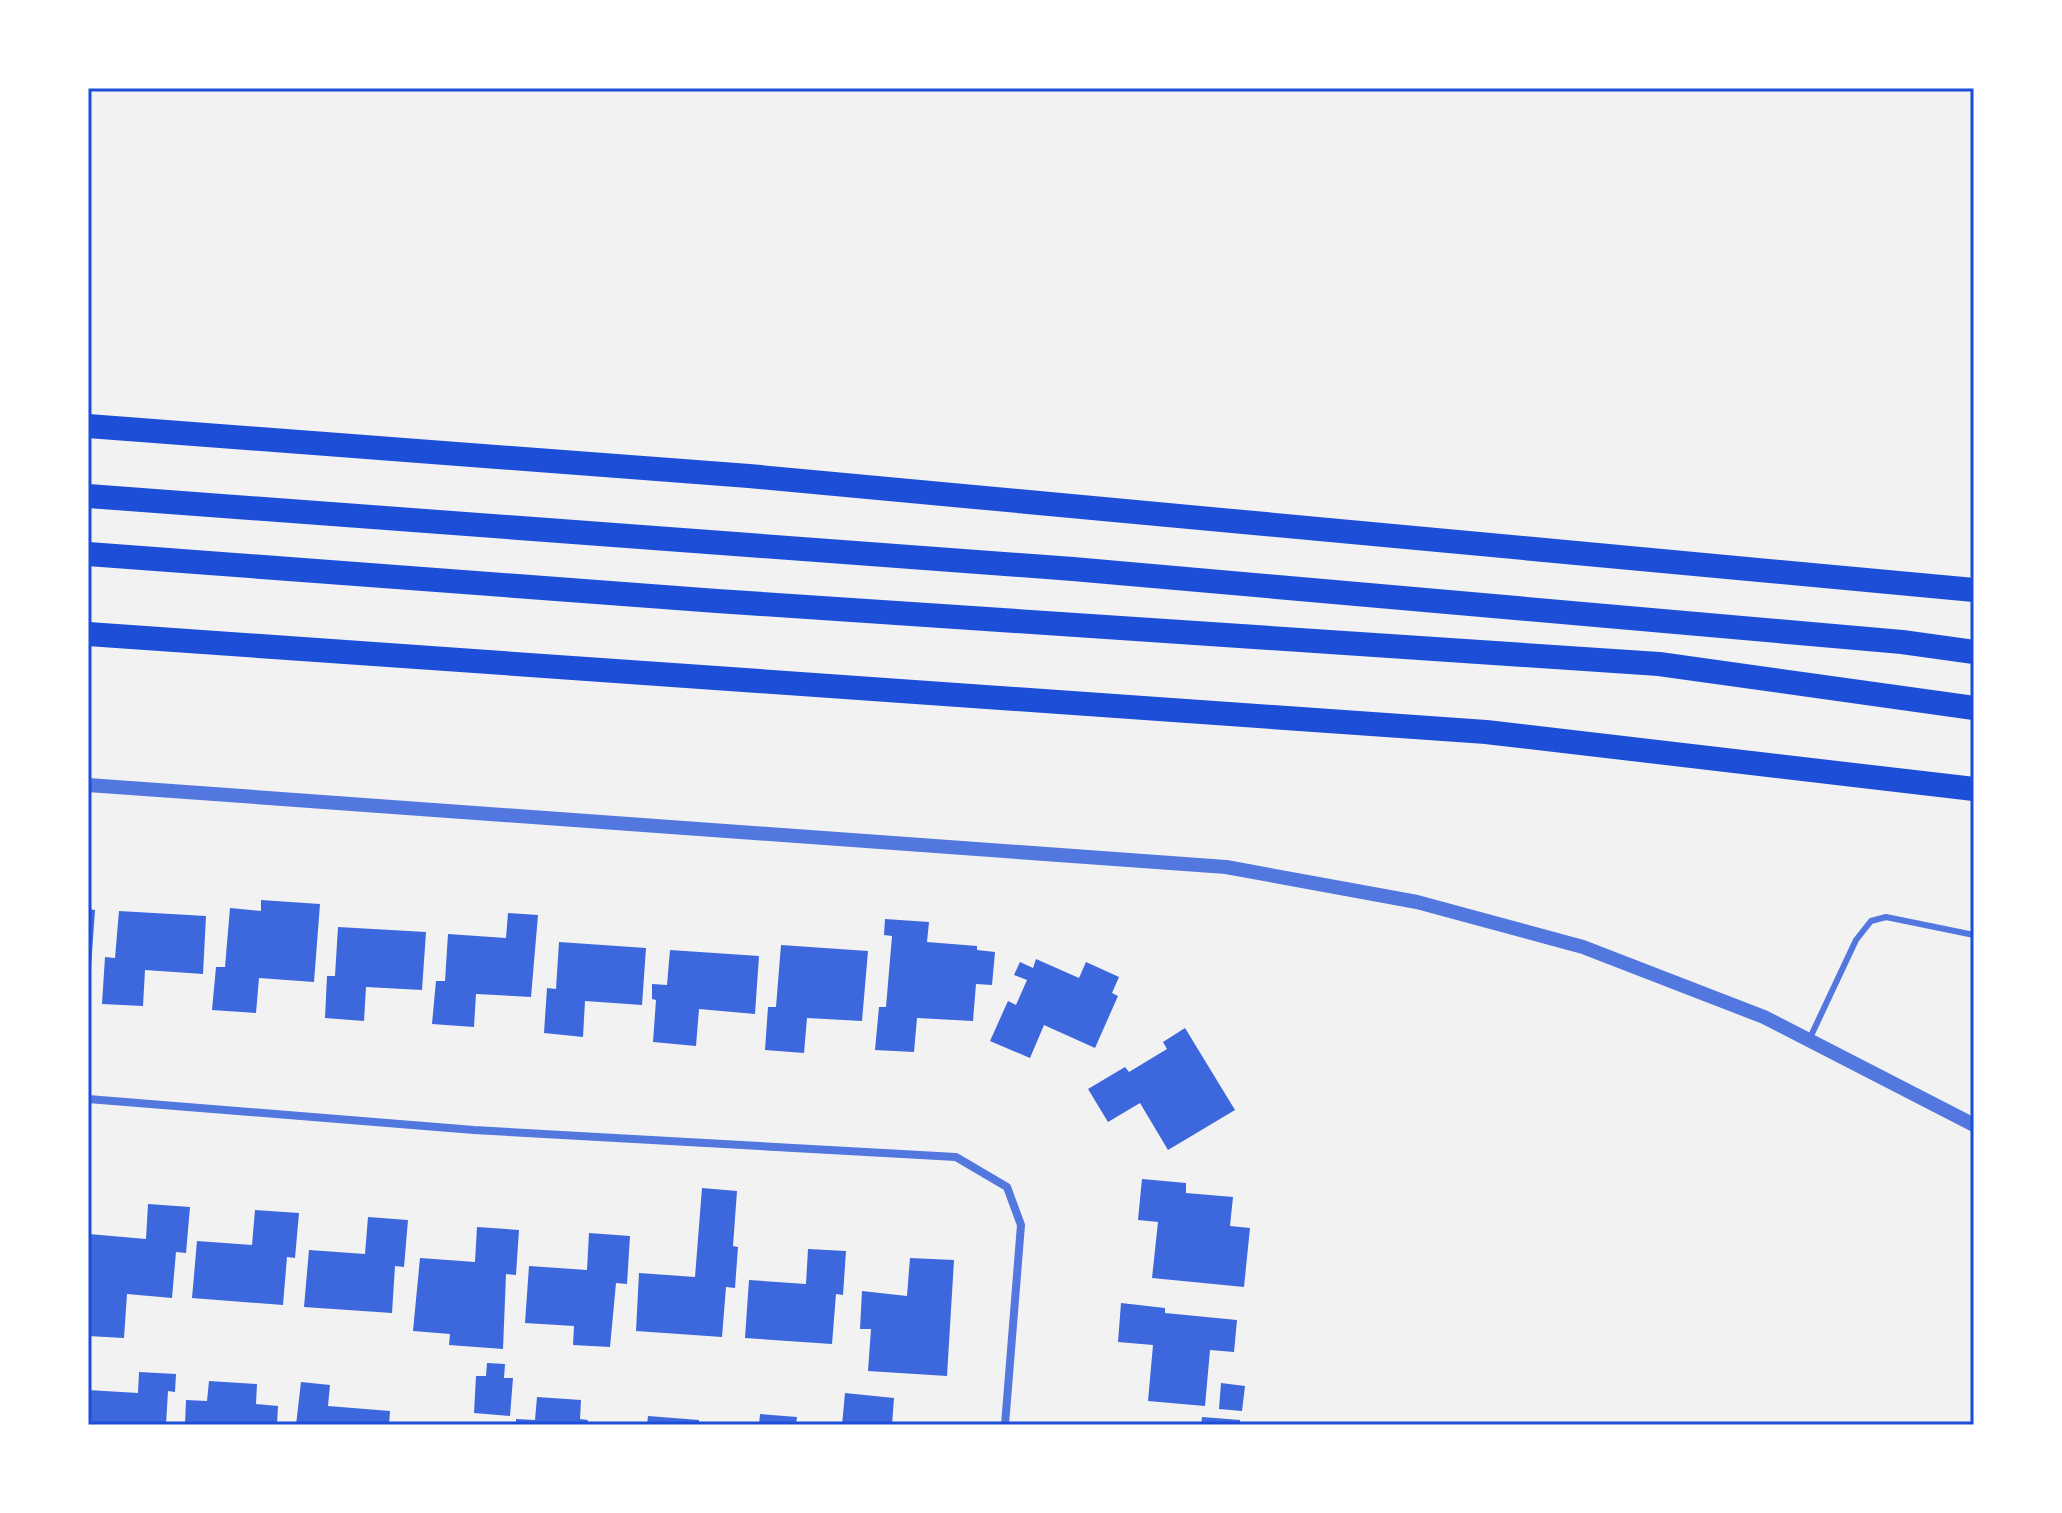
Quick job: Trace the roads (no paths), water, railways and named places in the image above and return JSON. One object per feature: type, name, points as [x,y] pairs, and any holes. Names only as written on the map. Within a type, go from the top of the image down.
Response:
[{"type":"highway","points":[[88,426],[749,476],[1974,590]]},
{"type":"highway","points":[[88,496],[1073,569],[1902,642],[1974,652]]},
{"type":"highway","points":[[88,554],[717,601],[1659,664],[1974,708]]},
{"type":"highway","points":[[88,634],[1486,732],[1974,789]]},
{"type":"street","points":[[88,785],[1226,867],[1417,902],[1583,947],[1764,1017],[1974,1125]]},
{"type":"street","points":[[88,1099],[474,1130],[956,1157],[1007,1187],[1021,1225],[1005,1425]]},
{"type":"lane","points":[[1809,1040],[1856,940],[1871,921],[1886,917],[1974,935]]}]
